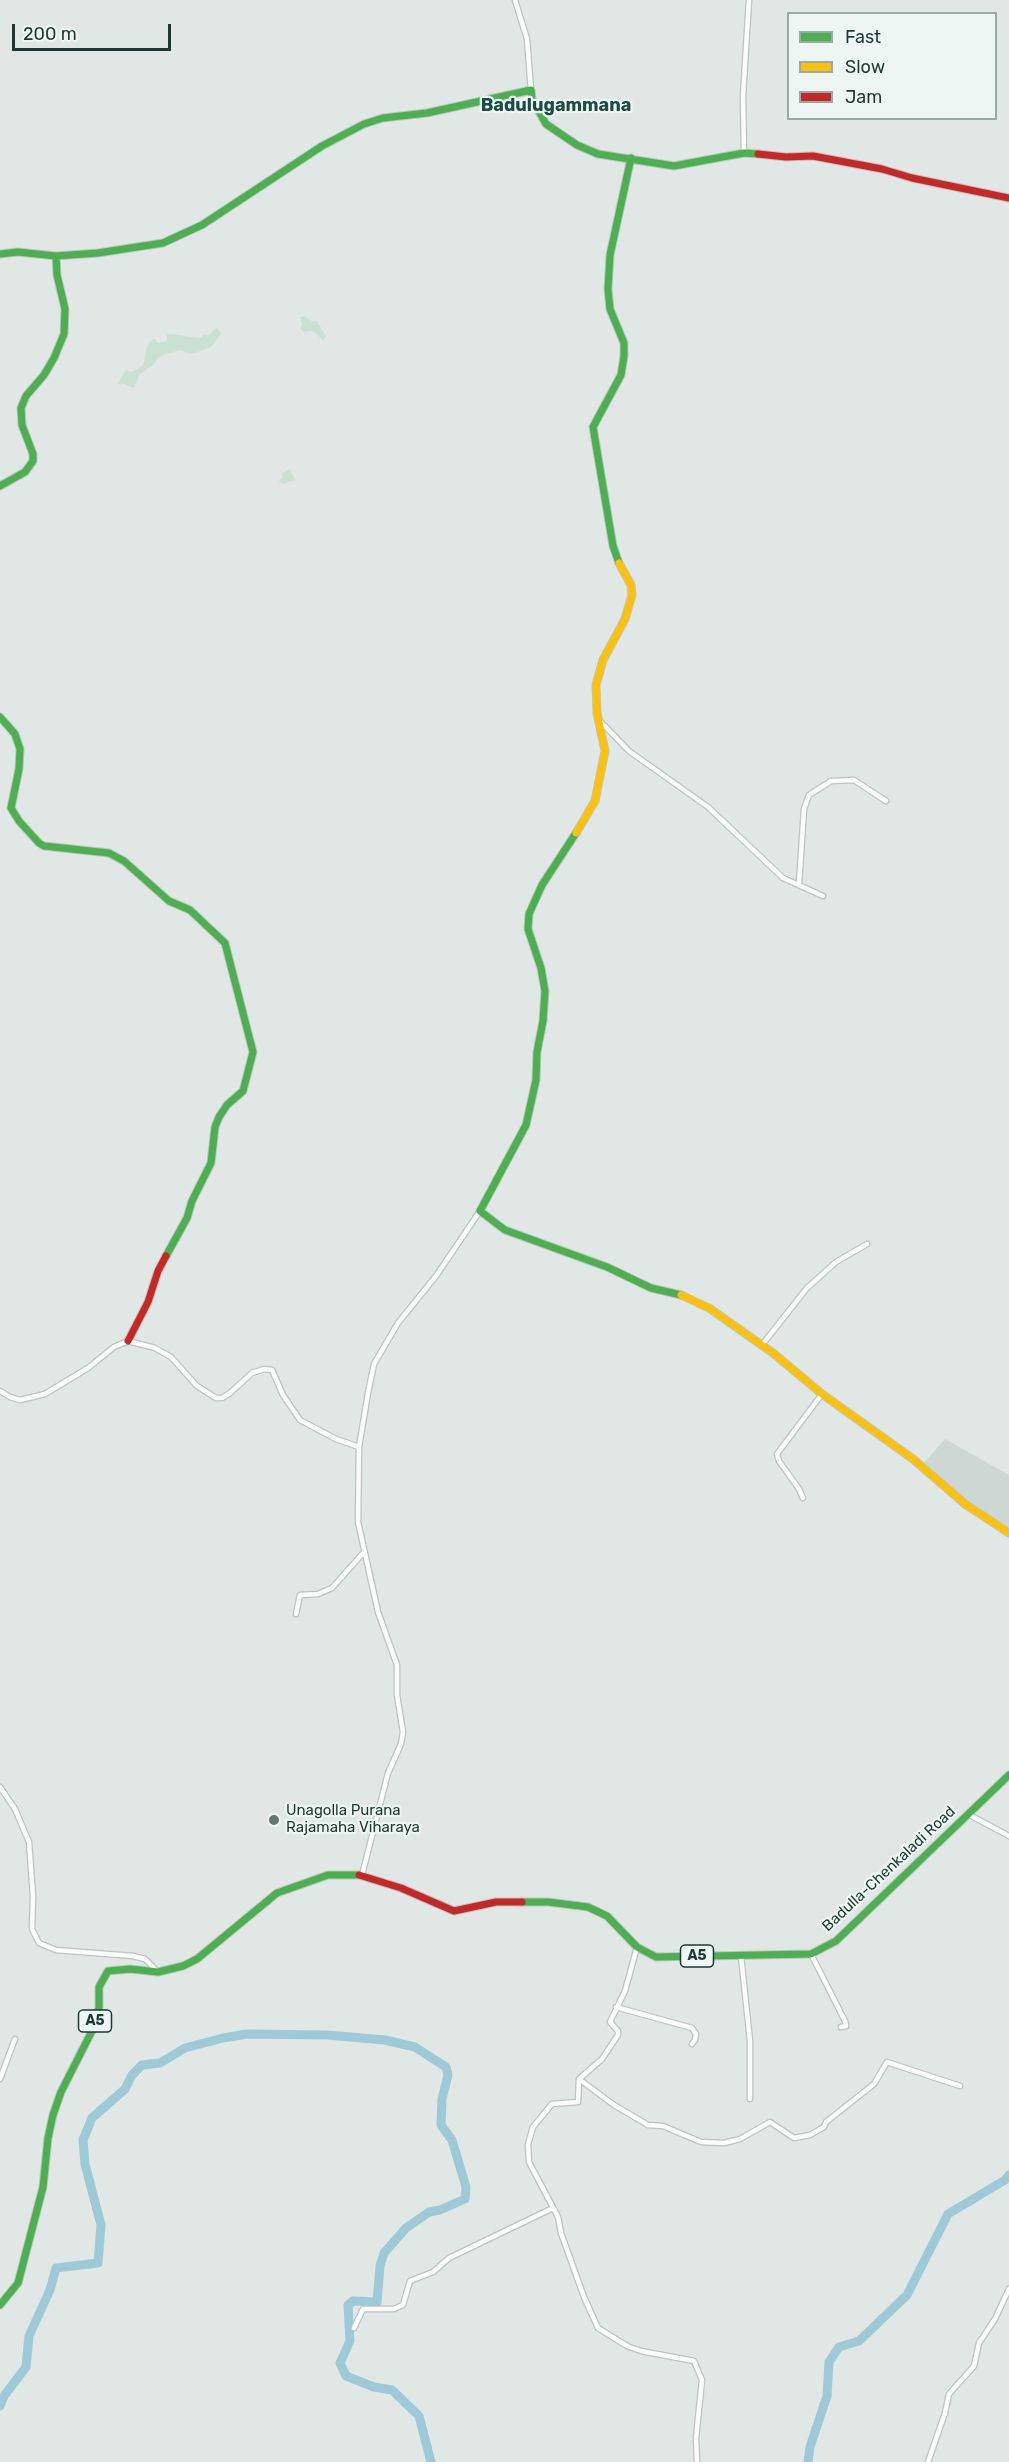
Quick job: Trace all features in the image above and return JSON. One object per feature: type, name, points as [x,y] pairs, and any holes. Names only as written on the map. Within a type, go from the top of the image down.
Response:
[{"type":"main road","points":[[0,254],[18,252],[56,256],[98,253],[163,243],[202,225],[322,146],[364,124],[383,118],[427,113],[531,90],[532,99],[546,124],[577,145],[598,154],[674,166],[744,153],[786,157],[813,156],[1009,198]]},
{"type":"main road","points":[[631,158],[610,255],[608,289],[610,309],[624,343],[624,356],[621,375],[593,427],[613,546],[617,560],[631,585],[633,595],[625,619],[603,660],[596,685],[605,752],[595,801],[542,885],[529,914],[528,929],[541,968],[545,991],[543,1021],[537,1052],[536,1080],[526,1125],[480,1212],[505,1230],[607,1267],[651,1288],[685,1296],[709,1308],[762,1345],[822,1394],[913,1459],[939,1484],[1009,1533]]},
{"type":"main road","points":[[0,486],[24,472],[33,461],[33,454],[22,425],[21,408],[26,396],[44,375],[54,358],[64,334],[65,309],[57,275],[56,256]]},
{"type":"main road","points":[[0,717],[15,734],[20,749],[11,800],[11,808],[19,821],[44,846],[87,849],[109,854],[124,861],[169,901],[190,910],[225,943],[254,1052],[243,1090],[227,1105],[219,1117],[211,1163],[192,1201],[187,1218],[158,1271],[148,1302],[128,1341]]},
{"type":"main road","name":"Badulla-Chenkaladi Road","points":[[0,2305],[18,2283],[43,2187],[53,2115],[93,2029],[99,2008],[102,1979],[108,1971],[130,1969],[158,1972],[183,1966],[197,1959],[277,1893],[328,1875],[340,1874],[362,1875],[401,1888],[454,1911],[496,1902],[548,1902],[588,1907],[607,1916],[637,1947],[656,1957],[811,1954],[836,1941],[1009,1775]]},
{"type":"street","points":[[515,0],[527,39],[531,90]]},
{"type":"street","points":[[744,153],[743,96],[748,0]]},
{"type":"street","points":[[599,720],[629,751],[708,807],[783,878],[823,896]]},
{"type":"street","points":[[799,884],[804,808],[809,795],[831,781],[854,780],[886,801]]},
{"type":"street","points":[[362,1875],[388,1773],[401,1744],[403,1732],[397,1695],[397,1665],[378,1612],[358,1522],[359,1447],[374,1364],[379,1353],[398,1323],[436,1276],[480,1212]]},
{"type":"street","points":[[762,1345],[807,1288],[836,1262],[867,1244]]},
{"type":"street","points":[[0,1391],[20,1400],[45,1394],[88,1368],[114,1347],[128,1341],[155,1348],[171,1358],[197,1386],[216,1398],[222,1398],[230,1393],[252,1373],[264,1369],[272,1370],[283,1395],[300,1419],[314,1428],[359,1447]]},
{"type":"street","points":[[803,1498],[779,1461],[777,1454],[822,1394]]},
{"type":"street","points":[[296,1614],[300,1595],[318,1594],[332,1588],[364,1552]]},
{"type":"street","points":[[0,1787],[15,1809],[28,1842],[33,1929],[39,1943],[56,1950],[133,1956],[145,1959],[158,1972]]},
{"type":"street","points":[[968,1814],[1009,1836]]},
{"type":"street","points":[[637,1947],[625,1991],[610,2022],[618,2031],[618,2035],[602,2059],[579,2079],[578,2102],[552,2104],[534,2127],[528,2144],[529,2162],[558,2217],[561,2233],[584,2297],[598,2328],[627,2346],[641,2351],[694,2361],[702,2380],[696,2438],[697,2462]]},
{"type":"street","points":[[811,1954],[846,2023],[846,2026],[841,2027]]},
{"type":"street","points":[[741,1956],[750,2042],[750,2099]]},
{"type":"street","points":[[616,2007],[692,2028],[696,2034],[692,2044]]},
{"type":"street","points":[[0,2079],[15,2039]]},
{"type":"street","points":[[579,2079],[614,2105],[648,2125],[663,2126],[701,2142],[724,2143],[740,2139],[770,2122],[794,2138],[810,2135],[824,2127],[826,2122],[874,2084],[887,2062],[960,2086]]},
{"type":"street","points":[[354,2328],[363,2309],[394,2309],[403,2305],[410,2281],[433,2272],[449,2258],[553,2208]]},
{"type":"street","points":[[928,2462],[949,2394],[974,2366],[979,2343],[995,2319],[1009,2289]]},
{"type":"shaded area","points":[[945,1439],[1009,1475],[1009,1528],[979,1512],[923,1464]]},
{"type":"green space","points":[[304,316],[313,322],[317,321],[326,337],[323,340],[313,331],[304,332],[300,329],[302,324],[300,318]]},
{"type":"green space","points":[[216,328],[221,332],[211,347],[192,354],[180,350],[166,354],[159,357],[154,364],[139,375],[134,388],[117,384],[126,370],[131,372],[143,366],[147,346],[154,338],[158,343],[167,341],[167,335],[170,334],[201,338],[204,334],[209,335]]},
{"type":"green space","points":[[290,469],[295,480],[283,484],[279,481],[283,476],[282,473]]},
{"type":"waterway","points":[[0,2406],[4,2396],[26,2367],[29,2336],[50,2290],[56,2268],[98,2263],[101,2225],[85,2164],[83,2140],[92,2118],[125,2089],[132,2075],[142,2065],[160,2063],[185,2048],[247,2034],[327,2035],[385,2040],[415,2047],[446,2067],[448,2075],[442,2099],[441,2125],[452,2140],[466,2187],[465,2199],[440,2210],[429,2212],[406,2228],[384,2253],[380,2266],[377,2302],[353,2301],[348,2305],[350,2341],[340,2363],[346,2376],[374,2387],[392,2390],[419,2416],[431,2462]]},
{"type":"waterway","points":[[808,2462],[810,2447],[827,2396],[829,2362],[839,2347],[859,2341],[907,2295],[948,2214],[1005,2180],[1009,2175]]},
{"type":"traffic: fast","points":[[0,254],[18,252],[56,256],[98,253],[163,243],[202,225],[322,146],[364,124],[383,118],[427,113],[531,90],[532,99],[546,124],[577,145],[598,154],[674,166],[744,153],[758,154]]},
{"type":"traffic: fast","points":[[619,563],[613,546],[593,427],[621,375],[624,356],[624,343],[610,309],[608,289],[610,255],[631,158]]},
{"type":"traffic: fast","points":[[0,486],[25,472],[33,461],[33,454],[22,425],[21,408],[26,396],[44,375],[54,358],[64,334],[65,309],[57,275],[56,256]]},
{"type":"traffic: fast","points":[[0,717],[15,734],[20,749],[19,769],[11,808],[19,821],[39,843],[44,846],[109,853],[124,861],[169,901],[190,910],[225,943],[253,1052],[243,1091],[227,1105],[219,1117],[215,1127],[211,1163],[192,1201],[187,1218],[166,1256]]},
{"type":"traffic: fast","points":[[576,833],[542,885],[529,914],[528,929],[541,968],[545,991],[543,1021],[537,1052],[536,1080],[526,1125],[480,1211],[505,1230],[607,1267],[651,1288],[681,1295]]},
{"type":"traffic: fast","points":[[522,1902],[548,1902],[588,1907],[607,1916],[637,1947],[656,1957],[811,1954],[836,1941],[1009,1775]]},
{"type":"traffic: fast","points":[[0,2305],[18,2283],[43,2187],[53,2115],[61,2092],[93,2029],[99,2008],[99,1987],[108,1971],[130,1969],[158,1972],[183,1966],[197,1959],[277,1893],[328,1875],[359,1875]]},
{"type":"traffic: slow","points":[[576,833],[595,801],[605,751],[597,713],[596,685],[603,660],[625,619],[632,595],[631,585],[619,563]]},
{"type":"traffic: slow","points":[[681,1295],[709,1308],[773,1353],[822,1394],[913,1459],[965,1504],[1009,1533]]},
{"type":"traffic: jam","points":[[758,154],[786,157],[813,156],[1009,198]]},
{"type":"traffic: jam","points":[[128,1341],[148,1302],[158,1271],[166,1256]]},
{"type":"traffic: jam","points":[[359,1875],[401,1888],[454,1911],[496,1902],[522,1902]]},
{"type":"place","name":"Unagolla Purana Rajamaha Viharaya","points":[[274,1820]]},
{"type":"district","name":"Badulugammana","points":[[556,106]]}]
